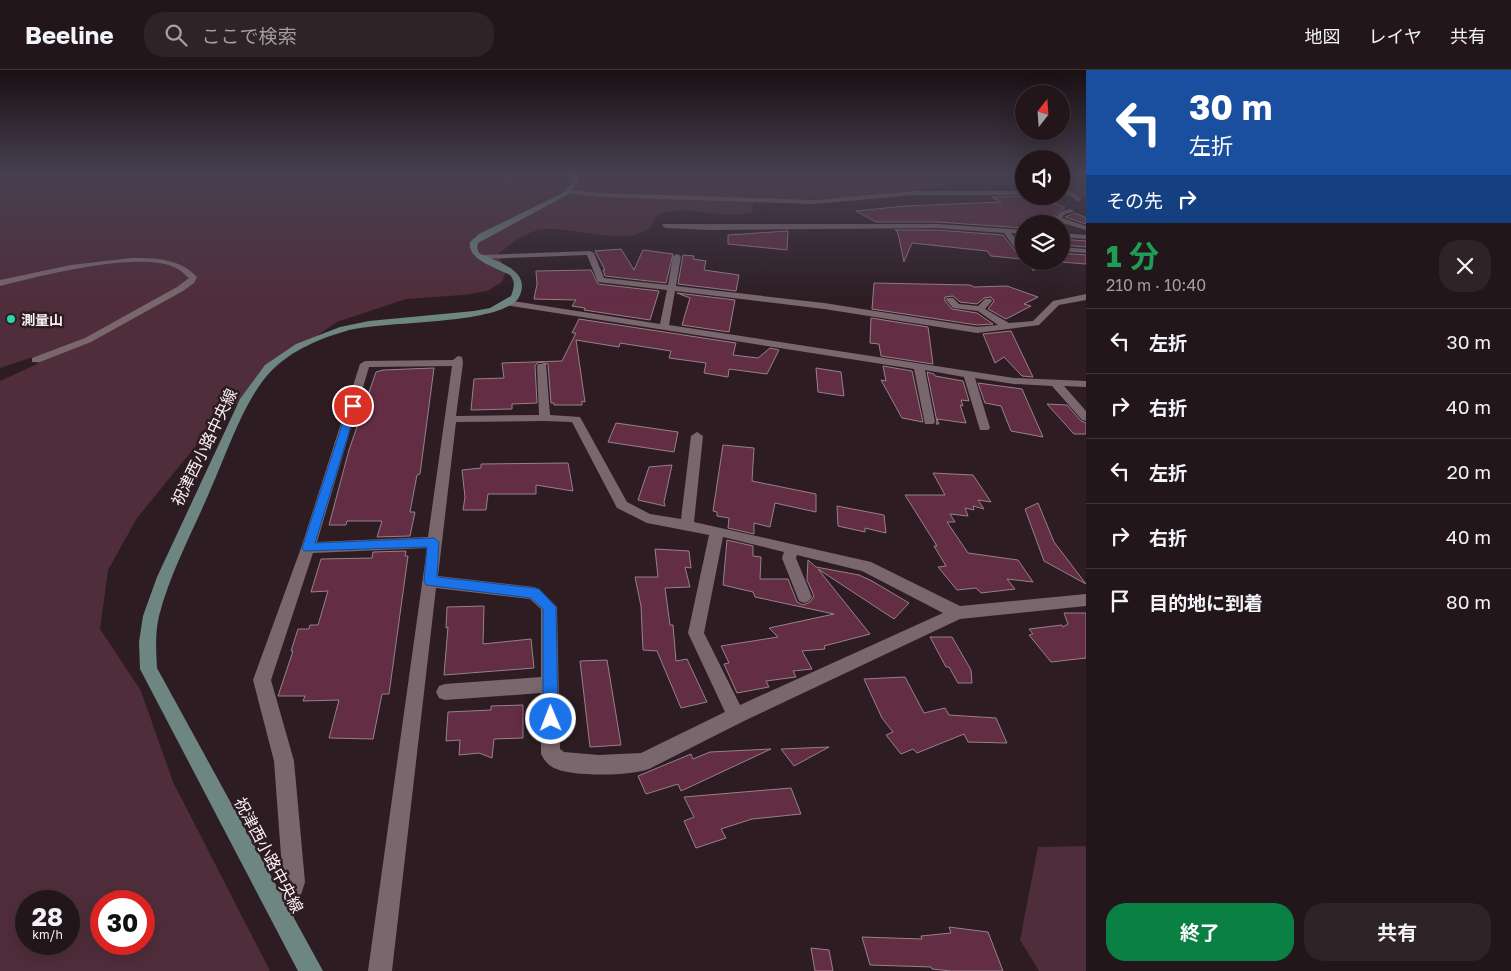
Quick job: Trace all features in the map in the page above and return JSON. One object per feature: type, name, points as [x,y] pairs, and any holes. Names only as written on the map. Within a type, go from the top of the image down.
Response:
[{"type":"main road","points":[[507,303],[516,297],[519,285],[518,279],[512,273],[480,257],[472,248],[474,242],[482,236],[522,216]]},
{"type":"main road","name":"祝津西小路中央線","points":[[311,971],[149,668],[147,642],[151,616],[165,577],[212,470],[246,399],[269,367],[299,346],[343,329],[369,324],[484,312],[507,303]]},
{"type":"street","points":[[1060,216],[1058,218],[1061,221],[1086,228]]},
{"type":"street","points":[[666,226],[804,230],[937,226],[1015,232]]},
{"type":"street","points":[[1006,231],[1015,241]]},
{"type":"street","points":[[1070,236],[1085,238]]},
{"type":"street","points":[[1070,250],[1086,251]]},
{"type":"street","points":[[480,257],[590,253],[601,280],[824,306],[977,330],[1008,328],[1036,323],[1056,303],[1086,297]]},
{"type":"street","points":[[664,328],[677,256]]},
{"type":"street","points":[[0,282],[63,269],[144,259],[174,264],[188,271],[192,277],[191,281],[180,289],[88,340],[36,360]]},
{"type":"street","points":[[950,300],[956,306],[980,309],[1008,328]]},
{"type":"street","points":[[980,309],[988,301]]},
{"type":"street","points":[[507,303],[1014,381],[1086,384]]},
{"type":"street","points":[[283,918],[294,882],[284,761],[262,680],[308,548],[365,364],[458,361],[380,971]]},
{"type":"street","points":[[542,366],[545,418]]},
{"type":"street","points":[[919,367],[929,422]]},
{"type":"street","points":[[969,374],[984,428]]},
{"type":"street","points":[[1055,383],[1086,418]]},
{"type":"street","points":[[452,419],[545,418],[576,420],[600,460],[622,505],[648,518],[717,530],[866,566],[958,613]]},
{"type":"street","points":[[687,525],[697,436]]},
{"type":"street","points":[[717,530],[696,633],[736,716]]},
{"type":"street","points":[[308,548],[434,542]]},
{"type":"street","points":[[793,548],[790,558],[804,597]]},
{"type":"street","points":[[430,581],[534,593],[549,607],[551,754],[560,761],[599,765],[642,762],[736,716],[958,613],[1086,600]]},
{"type":"street","points":[[445,692],[550,684]]},
{"type":"shaded area","points":[[0,216],[656,216],[649,228],[628,236],[599,235],[557,229],[532,232],[498,254],[506,271],[502,282],[487,291],[463,295],[406,299],[337,322],[299,348],[261,380],[199,442],[137,518],[108,570],[100,629],[141,691],[173,782],[270,971],[0,971],[0,381],[37,364],[33,357],[0,368]]},
{"type":"shaded area","points":[[1086,846],[1086,971],[1039,971],[1020,940],[1038,847]]},
{"type":"building","points":[[865,216],[1015,216],[1015,227],[937,222],[876,222]]},
{"type":"building","points":[[1070,216],[1086,218],[1086,224],[1070,219]]},
{"type":"building","points":[[895,230],[937,230],[1003,235],[1015,251],[1015,258],[991,256],[987,251],[912,243],[904,262],[898,233]]},
{"type":"building","points":[[788,231],[787,250],[728,244],[728,235]]},
{"type":"building","points":[[1070,240],[1086,241],[1086,247],[1070,246]]},
{"type":"building","points":[[621,249],[634,270],[643,250],[673,254],[666,283],[605,276],[603,270],[605,270],[595,251]]},
{"type":"building","points":[[1070,254],[1086,255],[1086,264],[1070,263]]},
{"type":"building","points":[[683,255],[694,256],[693,259],[706,261],[704,270],[739,275],[736,291],[678,284]]},
{"type":"building","points":[[591,270],[598,284],[659,291],[650,320],[584,310],[585,308],[572,306],[576,300],[534,299],[537,284],[536,271]]},
{"type":"building","points":[[874,283],[970,285],[974,287],[1007,286],[1038,297],[1024,304],[1031,306],[1006,319],[988,309],[994,301],[991,297],[984,298],[977,304],[960,302],[953,296],[945,297],[945,301],[952,309],[977,313],[993,324],[977,325],[872,309]]},
{"type":"building","points":[[677,293],[735,300],[729,332],[682,325],[690,298]]},
{"type":"building","points":[[871,318],[928,327],[933,364],[881,356],[879,344],[870,343]]},
{"type":"building","points":[[579,319],[736,343],[733,355],[758,358],[770,348],[779,350],[767,374],[729,369],[728,377],[704,373],[706,363],[669,358],[671,351],[620,343],[619,347],[576,340],[585,402],[582,401],[582,405],[554,405],[554,403],[551,403],[548,364],[538,362],[535,366],[537,403],[512,404],[512,409],[471,410],[474,379],[504,378],[502,363],[562,361],[576,333],[572,333]]},
{"type":"building","points":[[1011,331],[1033,377],[1022,376],[1004,357],[995,363],[983,334]]},
{"type":"building","points":[[883,366],[912,371],[923,422],[902,418],[881,380],[886,381]]},
{"type":"building","points":[[434,368],[420,474],[417,475],[410,512],[415,512],[410,536],[377,537],[382,521],[347,521],[346,525],[329,525],[349,450],[376,372],[383,370]]},
{"type":"building","points":[[816,368],[841,372],[844,396],[818,392]]},
{"type":"building","points":[[927,372],[935,376],[963,381],[969,401],[961,400],[963,406],[960,405],[966,423],[937,419],[939,424],[936,424]]},
{"type":"building","points":[[978,383],[1022,389],[1043,437],[1011,431],[1001,406],[985,403]]},
{"type":"building","points":[[1047,404],[1067,405],[1081,421],[1086,423],[1086,434],[1074,434]]},
{"type":"building","points":[[616,423],[678,432],[674,452],[608,442]]},
{"type":"building","points":[[723,445],[754,448],[752,481],[816,494],[816,512],[775,503],[770,527],[754,523],[754,534],[728,528],[729,518],[717,516],[717,512],[713,511]]},
{"type":"building","points":[[568,463],[573,491],[536,485],[536,494],[488,494],[486,510],[463,510],[465,497],[462,470],[481,468],[481,464]]},
{"type":"building","points":[[672,465],[664,502],[665,506],[638,500],[649,467]]},
{"type":"building","points":[[933,473],[973,475],[991,502],[978,500],[984,509],[973,506],[974,510],[965,508],[968,516],[950,514],[955,522],[947,522],[968,553],[1018,560],[1033,582],[1007,579],[1015,589],[981,593],[976,588],[957,590],[938,567],[946,566],[934,546],[937,546],[905,495],[945,495]]},
{"type":"building","points":[[1038,503],[1054,542],[1086,584],[1044,561],[1025,509]]},
{"type":"building","points":[[837,506],[884,515],[886,533],[865,528],[865,532],[838,526]]},
{"type":"building","points":[[727,540],[753,546],[753,556],[761,557],[760,579],[788,579],[797,602],[803,605],[810,602],[814,596],[807,580],[808,560],[816,567],[859,575],[909,603],[894,619],[818,569],[870,634],[824,646],[825,649],[802,651],[812,669],[793,671],[796,677],[766,681],[769,687],[737,693],[724,664],[729,663],[721,646],[778,637],[769,628],[834,614],[755,597],[753,592],[723,585]]},
{"type":"building","points":[[655,549],[689,551],[691,568],[685,567],[690,587],[665,588],[670,625],[673,625],[676,661],[687,659],[707,702],[681,708],[657,651],[643,650],[641,606],[635,577],[658,577]]},
{"type":"building","points":[[406,551],[405,556],[408,556],[389,694],[382,694],[373,739],[329,738],[339,700],[303,701],[305,696],[278,696],[293,651],[291,651],[298,629],[309,629],[310,625],[318,625],[328,591],[311,592],[321,559],[372,558],[373,552]]},
{"type":"building","points":[[484,606],[483,644],[531,639],[534,668],[444,675],[448,627],[446,628],[447,607]]},
{"type":"building","points":[[1064,613],[1086,613],[1086,658],[1051,662],[1029,635],[1033,634],[1029,629],[1062,625],[1063,627],[1068,624]]},
{"type":"building","points":[[930,637],[952,637],[971,670],[972,683],[958,683],[949,667],[946,667]]},
{"type":"building","points":[[607,660],[621,745],[590,747],[580,661]]},
{"type":"building","points":[[905,677],[924,713],[945,708],[949,715],[996,718],[1007,743],[968,742],[964,734],[917,753],[913,749],[901,754],[886,735],[893,732],[882,718],[864,679]]},
{"type":"building","points":[[523,705],[523,738],[494,739],[492,758],[479,753],[459,755],[460,740],[446,741],[448,712],[491,710],[491,706]]},
{"type":"building","points":[[829,747],[794,766],[781,749]]},
{"type":"building","points":[[771,749],[681,791],[678,784],[646,794],[638,776],[691,754],[693,759],[710,752]]},
{"type":"building","points":[[791,788],[801,814],[752,819],[721,829],[726,838],[696,848],[684,821],[694,817],[684,797]]},
{"type":"building","points":[[949,927],[988,932],[1003,971],[951,971],[932,969],[931,967],[870,965],[862,937],[922,939],[921,936],[951,933]]},
{"type":"building","points":[[811,948],[829,950],[833,971],[815,971]]},
{"type":"place","name":"測量山","points":[[11,319]]},
{"type":"route","points":[[353,406],[308,548],[434,542],[430,581],[534,593],[549,607],[551,719]]}]
